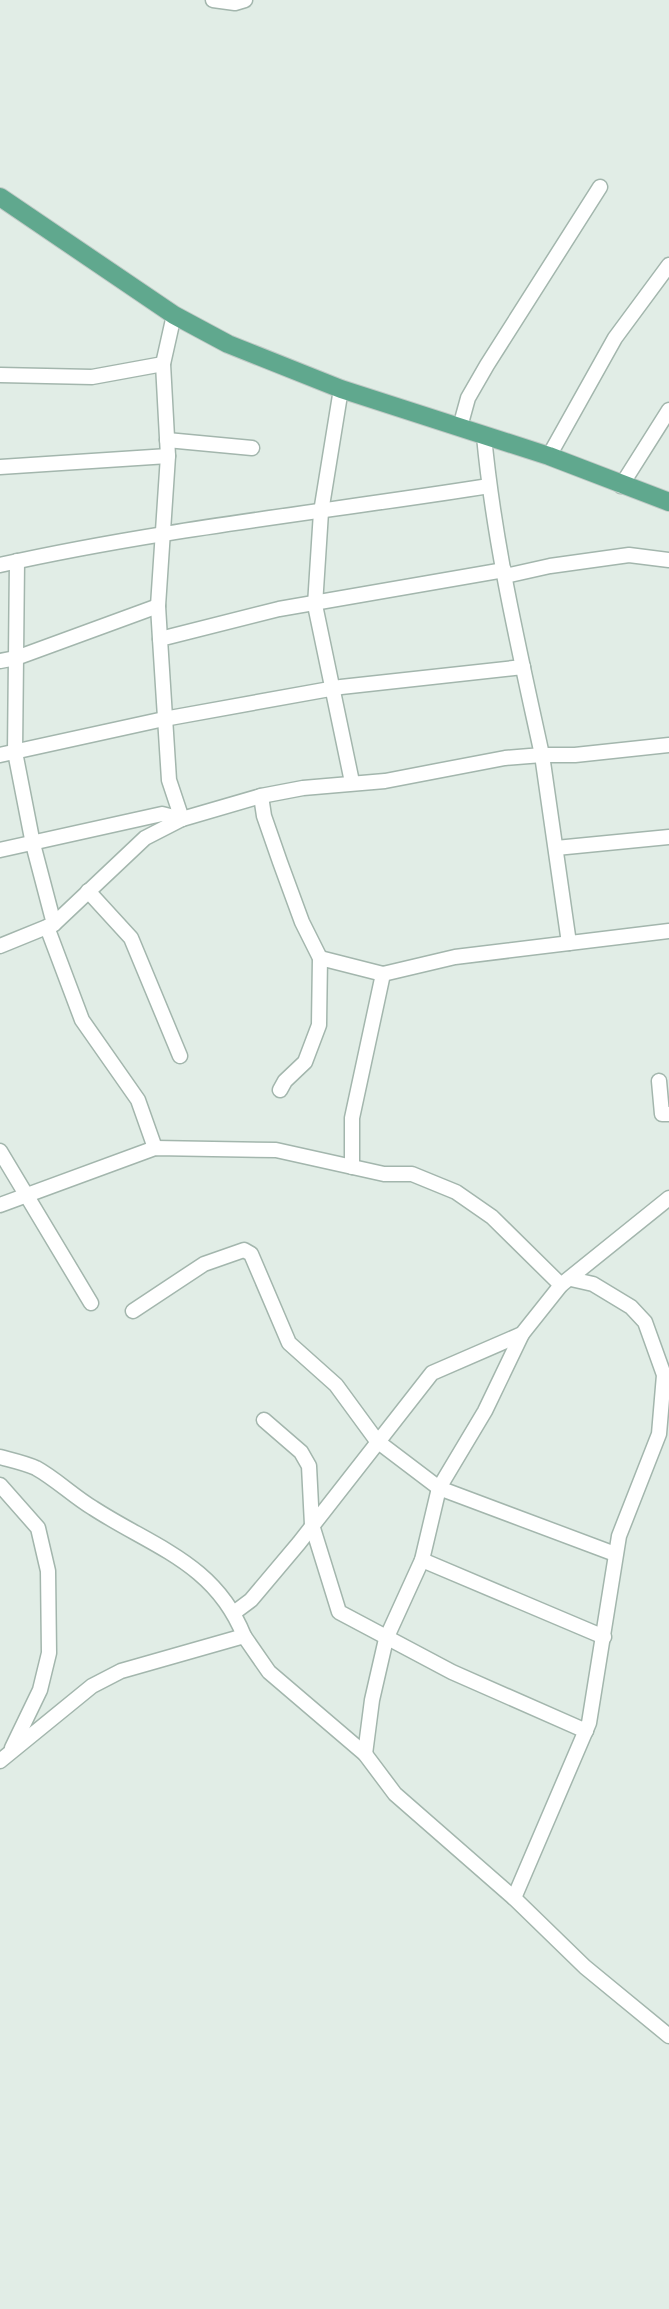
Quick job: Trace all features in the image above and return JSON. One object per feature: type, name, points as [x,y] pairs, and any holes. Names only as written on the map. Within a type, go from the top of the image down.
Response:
[{"type":"main road","points":[[0,197],[174,315],[228,344],[341,389],[549,456],[621,486],[669,502]]},
{"type":"street","points":[[213,0],[235,3],[245,0]]},
{"type":"street","points":[[460,428],[468,398],[486,365],[600,187]]},
{"type":"street","points":[[549,456],[615,338],[669,265]]},
{"type":"street","points":[[174,315],[163,364],[168,456],[158,606],[169,780],[182,819]]},
{"type":"street","points":[[0,375],[92,377],[163,364]]},
{"type":"street","points":[[341,389],[321,512],[315,605],[352,782]]},
{"type":"street","points":[[621,486],[669,410]]},
{"type":"street","points":[[484,436],[489,486],[504,573],[542,755],[569,943]]},
{"type":"street","points":[[167,440],[252,448]]},
{"type":"street","points":[[0,467],[168,456]]},
{"type":"street","points":[[0,565],[163,532],[321,512],[489,486]]},
{"type":"street","points":[[160,639],[279,609],[504,573],[629,555],[669,560]]},
{"type":"street","points":[[18,561],[15,752],[50,926],[82,1020],[138,1100],[155,1148]]},
{"type":"street","points":[[0,661],[16,658],[158,606]]},
{"type":"street","points":[[0,755],[164,719],[332,688],[523,667]]},
{"type":"street","points":[[0,946],[50,926],[145,838],[182,819],[261,796],[352,782],[385,781],[505,758],[575,755],[669,745]]},
{"type":"street","points":[[261,796],[264,816],[284,874],[302,922],[320,958],[318,1025],[305,1062],[285,1081],[280,1090]]},
{"type":"street","points":[[0,850],[162,814],[182,819]]},
{"type":"street","points":[[556,848],[669,837]]},
{"type":"street","points":[[88,891],[131,938],[180,1056]]},
{"type":"street","points":[[320,958],[383,974],[455,957],[669,931]]},
{"type":"street","points":[[352,1167],[352,1118],[383,974]]},
{"type":"street","points":[[659,1081],[662,1114],[669,1114]]},
{"type":"street","points":[[0,1205],[155,1148],[276,1150],[384,1174],[412,1174],[456,1192],[492,1217],[566,1282],[593,1284],[631,1307],[645,1322],[664,1375],[659,1434],[619,1536],[586,1731],[514,1898]]},
{"type":"street","points":[[0,1151],[91,1303]]},
{"type":"street","points":[[365,1754],[372,1700],[386,1639],[422,1560],[439,1488],[485,1411],[522,1334],[566,1282],[669,1198]]},
{"type":"street","points":[[133,1311],[204,1264],[244,1251],[251,1254],[289,1343],[336,1385],[377,1441],[439,1488],[615,1555]]},
{"type":"street","points":[[235,1612],[251,1600],[313,1525],[432,1373],[522,1334]]},
{"type":"street","points":[[264,1420],[301,1452],[309,1466],[313,1525],[339,1612],[452,1672],[586,1731]]},
{"type":"street","points":[[0,1457],[35,1468],[94,1509],[178,1555],[218,1590],[235,1612],[244,1636],[270,1672],[365,1754],[395,1794],[514,1898],[585,1967],[669,2036]]},
{"type":"street","points":[[0,1485],[38,1528],[48,1571],[49,1653],[40,1690],[5,1757]]},
{"type":"street","points":[[422,1560],[604,1637]]},
{"type":"street","points":[[5,1757],[92,1686],[121,1671],[244,1636]]}]
